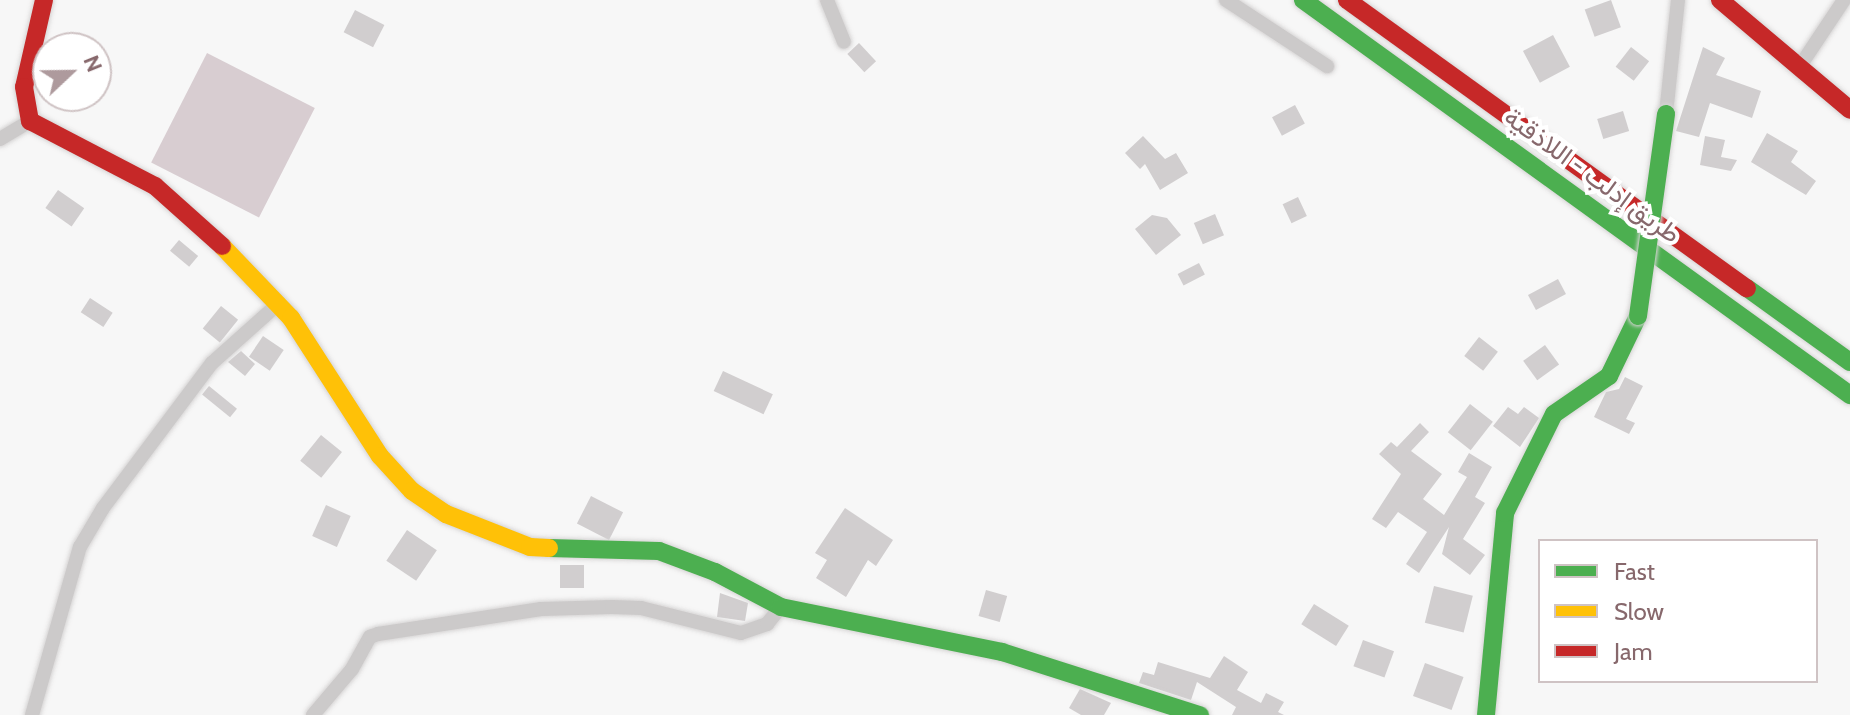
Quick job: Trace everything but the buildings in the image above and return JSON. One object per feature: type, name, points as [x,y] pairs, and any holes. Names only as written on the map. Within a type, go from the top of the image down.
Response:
[{"type":"main road","points":[[44,0],[24,87],[30,121],[155,186],[279,303],[380,456],[412,491],[446,514],[530,547],[659,551],[715,572],[781,607],[1002,652],[1200,715]]},
{"type":"main road","name":"طريق إدلب - اللاذقية","points":[[1303,0],[1850,395]]},
{"type":"main road","name":"طريق إدلب - اللاذقية","points":[[1347,0],[1850,362]]},
{"type":"main road","points":[[1720,0],[1850,110]]},
{"type":"main road","points":[[1486,715],[1505,513],[1554,414],[1609,376],[1638,316],[1666,114]]},
{"type":"street","points":[[827,0],[844,42]]},
{"type":"street","points":[[1226,0],[1327,66]]},
{"type":"street","points":[[1666,114],[1678,0]]},
{"type":"street","points":[[1800,66],[1844,0]]},
{"type":"street","points":[[0,139],[30,121]]},
{"type":"street","points":[[32,715],[80,547],[103,508],[212,363],[279,303]]},
{"type":"street","points":[[313,715],[352,669],[370,637],[389,632],[541,609],[612,607],[641,608],[741,633],[767,624],[781,607]]},
{"type":"shaded area","points":[[207,53],[315,108],[259,218],[151,163]]},
{"type":"traffic: fast","points":[[1303,0],[1850,395]]},
{"type":"traffic: fast","points":[[1638,316],[1666,114]]},
{"type":"traffic: fast","points":[[1747,288],[1850,362]]},
{"type":"traffic: fast","points":[[1486,715],[1505,513],[1554,414],[1609,376],[1638,316]]},
{"type":"traffic: fast","points":[[549,548],[659,551],[715,572],[781,607],[1002,652],[1200,715]]},
{"type":"traffic: slow","points":[[222,246],[291,318],[380,456],[412,491],[446,514],[530,547],[549,548]]},
{"type":"traffic: jam","points":[[44,0],[24,87],[30,121],[155,186],[222,246]]},
{"type":"traffic: jam","points":[[1347,0],[1747,288]]},
{"type":"traffic: jam","points":[[1720,0],[1850,110]]}]
